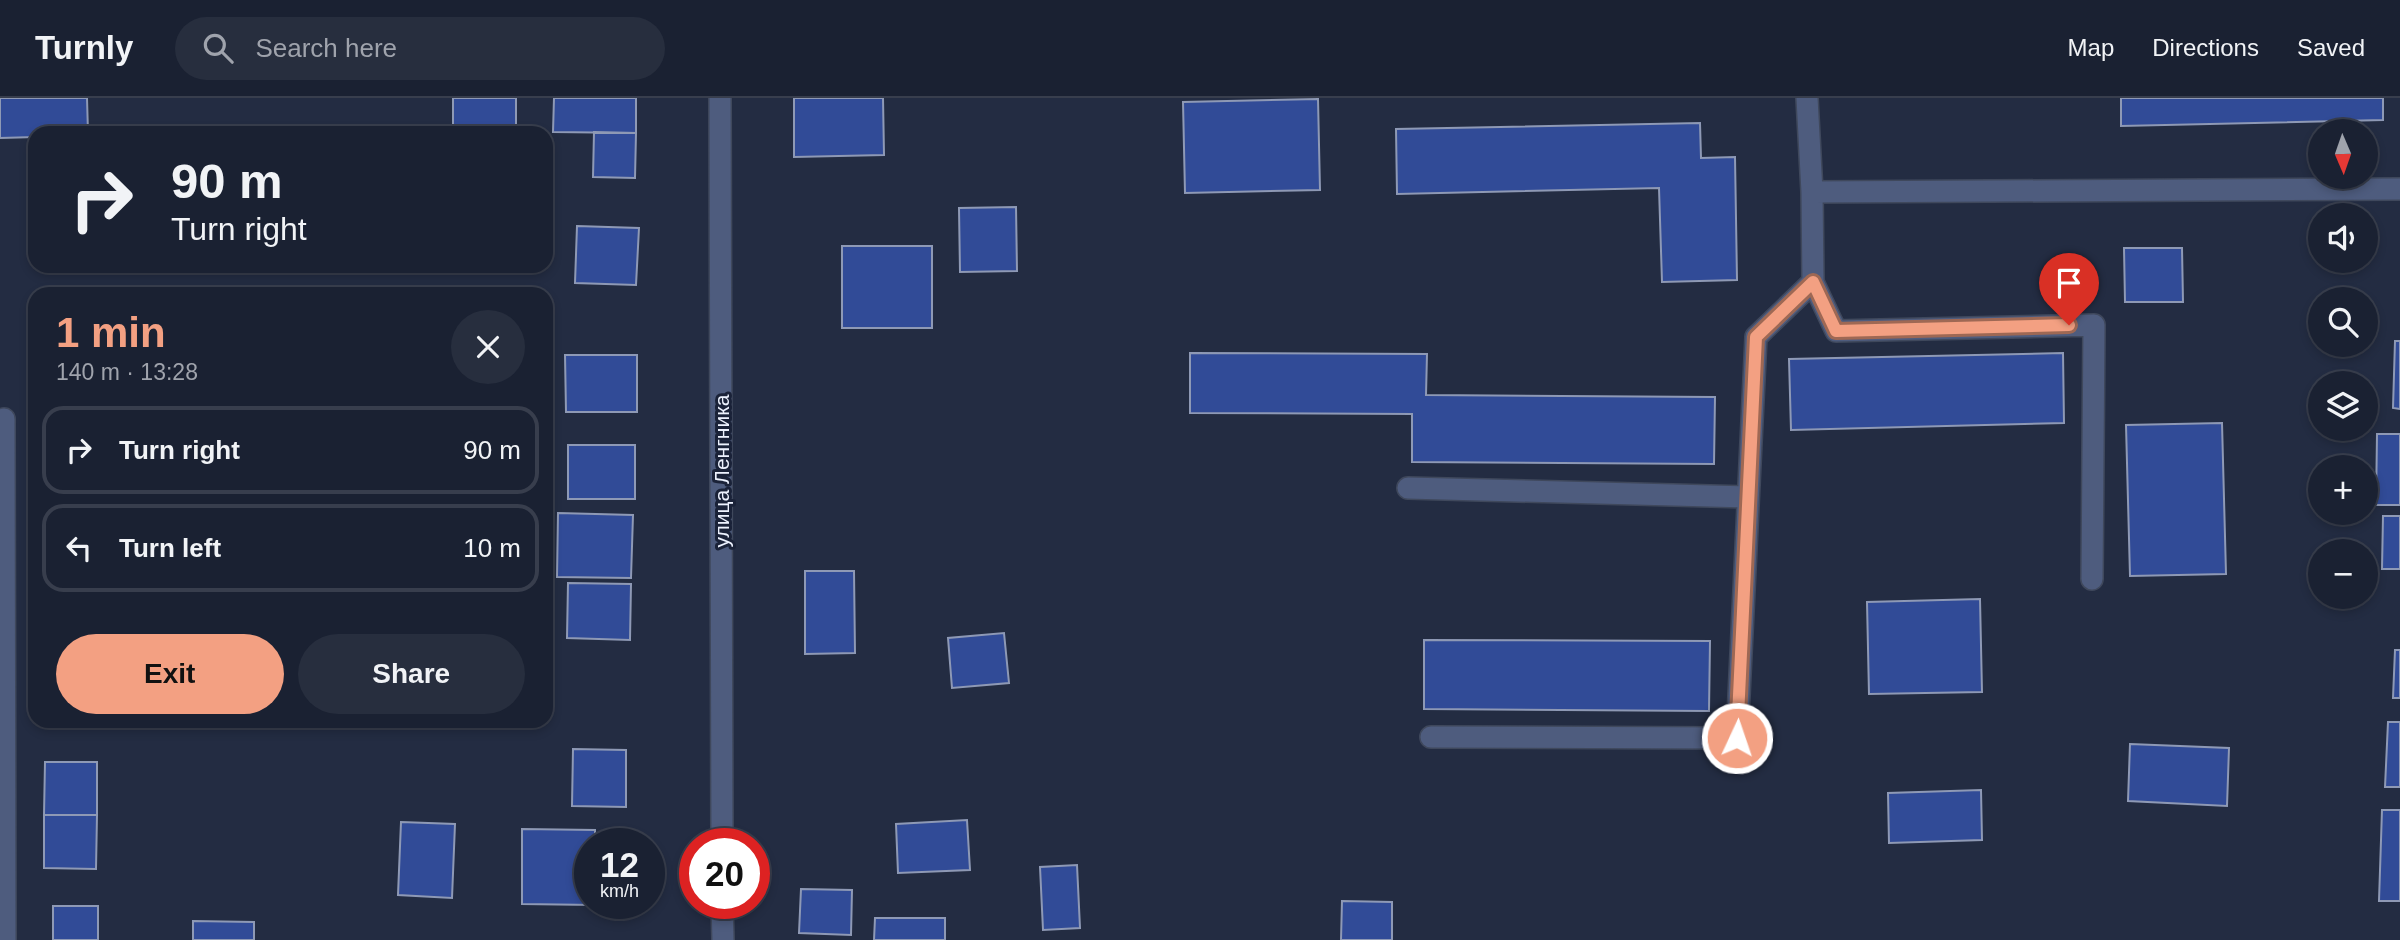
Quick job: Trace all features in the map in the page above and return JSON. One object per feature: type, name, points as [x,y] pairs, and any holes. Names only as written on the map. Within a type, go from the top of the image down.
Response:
[{"type":"street","name":"улица Ленгника","points":[[720,98],[722,828]]},
{"type":"street","points":[[1807,98],[1813,282],[1836,331],[2095,324],[2092,579]]},
{"type":"street","points":[[1812,192],[2400,189]]},
{"type":"street","points":[[1431,737],[1737,738],[1756,337],[1813,282]]},
{"type":"street","points":[[4,419],[5,940]]},
{"type":"street","points":[[1408,488],[1748,496]]},
{"type":"street","points":[[722,919],[723,940]]},
{"type":"building","points":[[0,98],[87,98],[88,126],[28,126],[28,137],[0,138]]},
{"type":"building","points":[[453,98],[516,98],[516,126],[453,126]]},
{"type":"building","points":[[554,98],[636,98],[636,133],[553,132]]},
{"type":"building","points":[[794,98],[883,98],[884,155],[794,157]]},
{"type":"building","points":[[2121,98],[2383,98],[2383,120],[2308,119],[2308,122],[2121,126]]},
{"type":"building","points":[[1318,99],[1320,190],[1185,193],[1183,102]]},
{"type":"building","points":[[1700,123],[1701,158],[1735,157],[1737,280],[1662,282],[1659,188],[1397,194],[1396,129]]},
{"type":"building","points":[[594,132],[636,133],[635,178],[593,177]]},
{"type":"building","points":[[1016,207],[1017,271],[960,272],[959,208]]},
{"type":"building","points":[[577,226],[639,228],[636,285],[575,283]]},
{"type":"building","points":[[842,246],[932,246],[932,328],[842,328]]},
{"type":"building","points":[[2124,248],[2182,248],[2183,302],[2125,302]]},
{"type":"building","points":[[2395,341],[2400,341],[2400,409],[2393,408]]},
{"type":"building","points":[[1190,353],[1427,354],[1426,395],[1715,397],[1714,464],[1412,462],[1412,414],[1190,413]]},
{"type":"building","points":[[2063,353],[2064,423],[1791,430],[1789,359]]},
{"type":"building","points":[[565,355],[637,355],[637,412],[566,412]]},
{"type":"building","points":[[2222,423],[2226,574],[2130,576],[2126,425]]},
{"type":"building","points":[[2378,434],[2400,434],[2400,505],[2378,505]]},
{"type":"building","points":[[568,445],[635,445],[635,499],[568,499]]},
{"type":"building","points":[[558,513],[633,515],[631,578],[557,577]]},
{"type":"building","points":[[2383,516],[2400,516],[2400,569],[2382,569]]},
{"type":"building","points":[[805,571],[854,571],[855,653],[805,654]]},
{"type":"building","points":[[568,583],[631,584],[630,640],[567,638]]},
{"type":"building","points":[[1980,599],[1982,692],[1869,694],[1867,602]]},
{"type":"building","points":[[1004,633],[1009,683],[952,688],[948,638]]},
{"type":"building","points":[[1424,640],[1710,641],[1709,711],[1424,709]]},
{"type":"building","points":[[2395,650],[2400,650],[2400,698],[2393,698]]},
{"type":"building","points":[[2388,722],[2400,722],[2400,787],[2385,787]]},
{"type":"building","points":[[2130,744],[2229,748],[2227,806],[2128,801]]},
{"type":"building","points":[[573,749],[626,750],[626,807],[572,806]]},
{"type":"building","points":[[45,762],[97,762],[97,815],[44,815]]},
{"type":"building","points":[[1981,790],[1982,840],[1889,843],[1888,793]]},
{"type":"building","points":[[2382,810],[2400,810],[2400,901],[2379,901]]},
{"type":"building","points":[[44,815],[97,815],[96,869],[44,868]]},
{"type":"building","points":[[967,820],[970,870],[898,873],[896,824]]},
{"type":"building","points":[[401,822],[455,824],[452,898],[398,895]]},
{"type":"building","points":[[522,829],[574,830],[574,905],[522,904]]},
{"type":"building","points":[[1077,865],[1080,928],[1043,930],[1040,867]]},
{"type":"building","points":[[801,889],[852,890],[851,935],[799,933]]},
{"type":"building","points":[[1342,901],[1392,902],[1392,940],[1341,940]]},
{"type":"building","points":[[53,906],[98,906],[98,940],[53,940]]},
{"type":"building","points":[[875,918],[945,918],[945,940],[874,940]]},
{"type":"building","points":[[193,921],[254,922],[254,940],[193,940]]},
{"type":"route","points":[[1737,738],[1756,337],[1813,282],[1836,331],[2069,325]]}]
